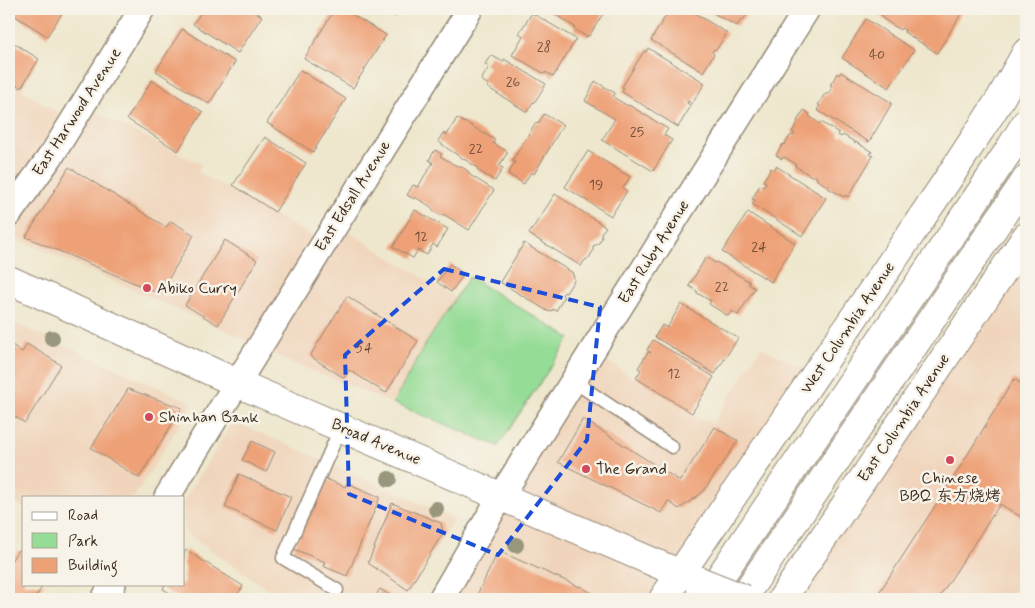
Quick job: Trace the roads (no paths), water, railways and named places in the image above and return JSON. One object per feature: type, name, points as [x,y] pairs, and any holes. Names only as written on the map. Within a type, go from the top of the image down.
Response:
[{"type":"main road","name":"West Columbia Avenue","points":[[663,599],[694,584],[985,123],[1026,53]]},
{"type":"main road","points":[[694,584],[1008,152],[1026,123]]},
{"type":"main road","points":[[744,599],[1026,180]]},
{"type":"main road","name":"East Columbia Avenue","points":[[782,599],[1026,237]]},
{"type":"main road","name":"Broad Avenue","points":[[9,280],[236,383],[501,496],[694,584],[744,599]]},
{"type":"street","name":"East Harwood Avenue","points":[[9,214],[53,153],[142,9]]},
{"type":"street","name":"East Edsall Avenue","points":[[168,496],[236,383],[470,9]]},
{"type":"street","name":"East Ruby Avenue","points":[[441,599],[501,496],[807,9]]},
{"type":"street","points":[[104,599],[112,586]]},
{"type":"lane","points":[[573,382],[672,447]]},
{"type":"lane","points":[[338,590],[283,558],[341,427]]},
{"type":"place","name":"Abiko Curry","points":[[147,288]]},
{"type":"place","name":"Shinhan Bank","points":[[149,417]]},
{"type":"place","name":"Chinese BBQ 东方烧烤","points":[[950,460]]},
{"type":"place","name":"The Grand","points":[[586,469]]}]
